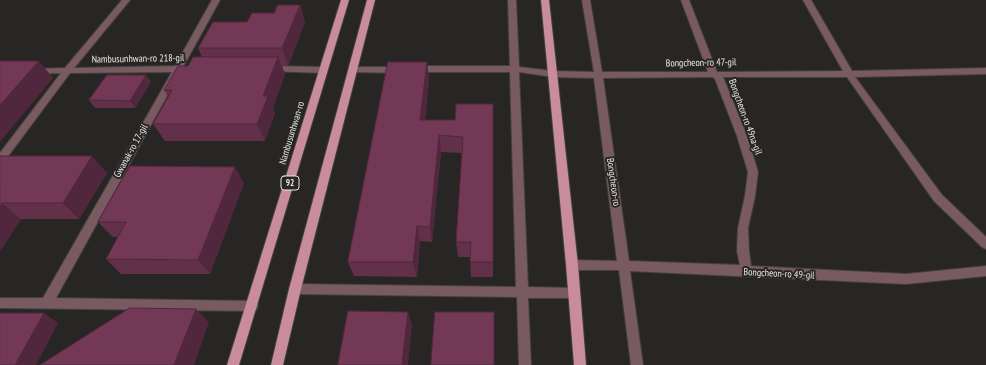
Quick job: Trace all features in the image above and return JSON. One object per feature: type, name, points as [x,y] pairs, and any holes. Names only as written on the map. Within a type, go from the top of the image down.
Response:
[{"type":"main road","name":"Nambusunhwan-ro","points":[[233,365],[345,0]]},
{"type":"main road","points":[[277,365],[295,289],[371,0]]},
{"type":"main road","points":[[545,0],[572,265],[580,365]]},
{"type":"street","points":[[0,160],[67,71],[126,0]]},
{"type":"street","name":"Gwanak-ro 17-gil","points":[[47,303],[176,69],[216,0]]},
{"type":"street","points":[[512,0],[525,365]]},
{"type":"street","name":"Bongcheon-ro","points":[[586,0],[598,74],[637,365]]},
{"type":"street","name":"Bongcheon-ro 49na-gil","points":[[685,0],[713,73],[719,78],[739,129],[753,172],[750,196],[743,228],[743,251],[748,272]]},
{"type":"street","points":[[807,0],[849,74],[915,168],[938,198],[986,244]]},
{"type":"street","name":"Nambusunhwan-ro 218-gil","points":[[22,70],[67,71],[192,69]]},
{"type":"street","points":[[262,69],[324,70]]},
{"type":"street","points":[[353,70],[514,69],[553,74]]},
{"type":"street","name":"Bongcheon-ro 47-gil","points":[[553,74],[849,74],[986,71]]},
{"type":"street","name":"Bongcheon-ro 49-gil","points":[[572,265],[654,266],[906,280],[986,271]]},
{"type":"street","points":[[295,289],[574,293]]},
{"type":"street","points":[[0,303],[252,306]]},
{"type":"building","points":[[278,5],[300,5],[282,48],[198,48],[213,22],[247,22],[252,13],[274,13]]},
{"type":"building","points":[[193,57],[278,57],[263,96],[268,96],[257,124],[153,124],[172,90],[164,90],[178,66],[188,66]]},
{"type":"building","points":[[0,61],[39,61],[0,105]]},
{"type":"building","points":[[388,62],[427,62],[420,120],[455,120],[456,104],[493,104],[493,262],[470,262],[471,242],[456,242],[463,137],[439,135],[430,227],[417,226],[413,262],[348,262]]},
{"type":"building","points":[[107,75],[146,75],[130,101],[89,100]]},
{"type":"building","points":[[0,156],[92,156],[63,203],[2,203],[0,206]]},
{"type":"building","points":[[130,166],[235,167],[198,260],[106,259],[126,222],[98,222]]},
{"type":"building","points":[[130,308],[196,309],[174,365],[40,365]]},
{"type":"building","points":[[348,311],[408,312],[402,365],[338,365]]},
{"type":"building","points":[[435,312],[494,312],[494,365],[431,365]]},
{"type":"building","points":[[0,313],[44,313],[15,365],[0,365]]}]
